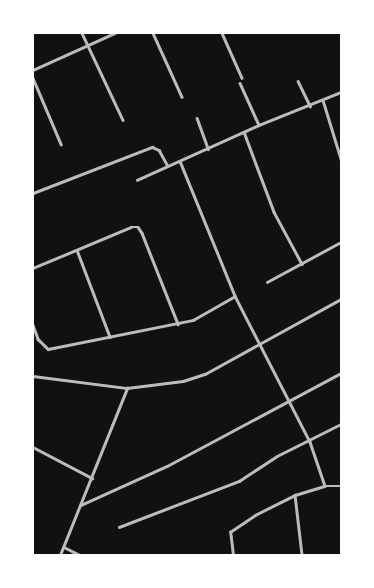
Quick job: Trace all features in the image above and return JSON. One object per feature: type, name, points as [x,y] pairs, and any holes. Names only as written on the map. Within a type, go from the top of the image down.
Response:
[{"type":"street","points":[[82,33],[89,45],[123,120]]},
{"type":"street","points":[[33,70],[115,33]]},
{"type":"street","points":[[152,33],[182,97]]},
{"type":"street","points":[[222,33],[242,78]]},
{"type":"street","points":[[33,78],[61,144]]},
{"type":"street","points":[[298,81],[310,106]]},
{"type":"street","points":[[240,83],[259,125]]},
{"type":"street","points":[[137,180],[259,125],[310,106],[341,92]]},
{"type":"street","points":[[323,100],[341,158]]},
{"type":"street","points":[[197,118],[208,148]]},
{"type":"street","points":[[244,132],[274,212],[302,264]]},
{"type":"street","points":[[33,193],[152,147],[160,150],[168,166]]},
{"type":"street","points":[[180,161],[235,296],[310,442],[324,486]]},
{"type":"street","points":[[33,268],[132,227],[138,227],[142,233],[178,324]]},
{"type":"street","points":[[267,282],[341,242]]},
{"type":"street","points":[[77,250],[110,337]]},
{"type":"street","points":[[33,325],[38,339],[48,349],[193,320],[235,296]]},
{"type":"street","points":[[33,376],[127,388],[183,381],[198,376],[341,299]]},
{"type":"street","points":[[81,505],[167,466],[341,373]]},
{"type":"street","points":[[60,555],[127,388]]},
{"type":"street","points":[[118,526],[239,481],[277,456],[310,442],[341,424]]},
{"type":"street","points":[[33,447],[92,478]]},
{"type":"street","points":[[233,555],[230,532],[255,515],[294,495],[324,486],[341,486]]},
{"type":"street","points":[[294,495],[302,555]]},
{"type":"street","points":[[64,547],[80,555]]}]
